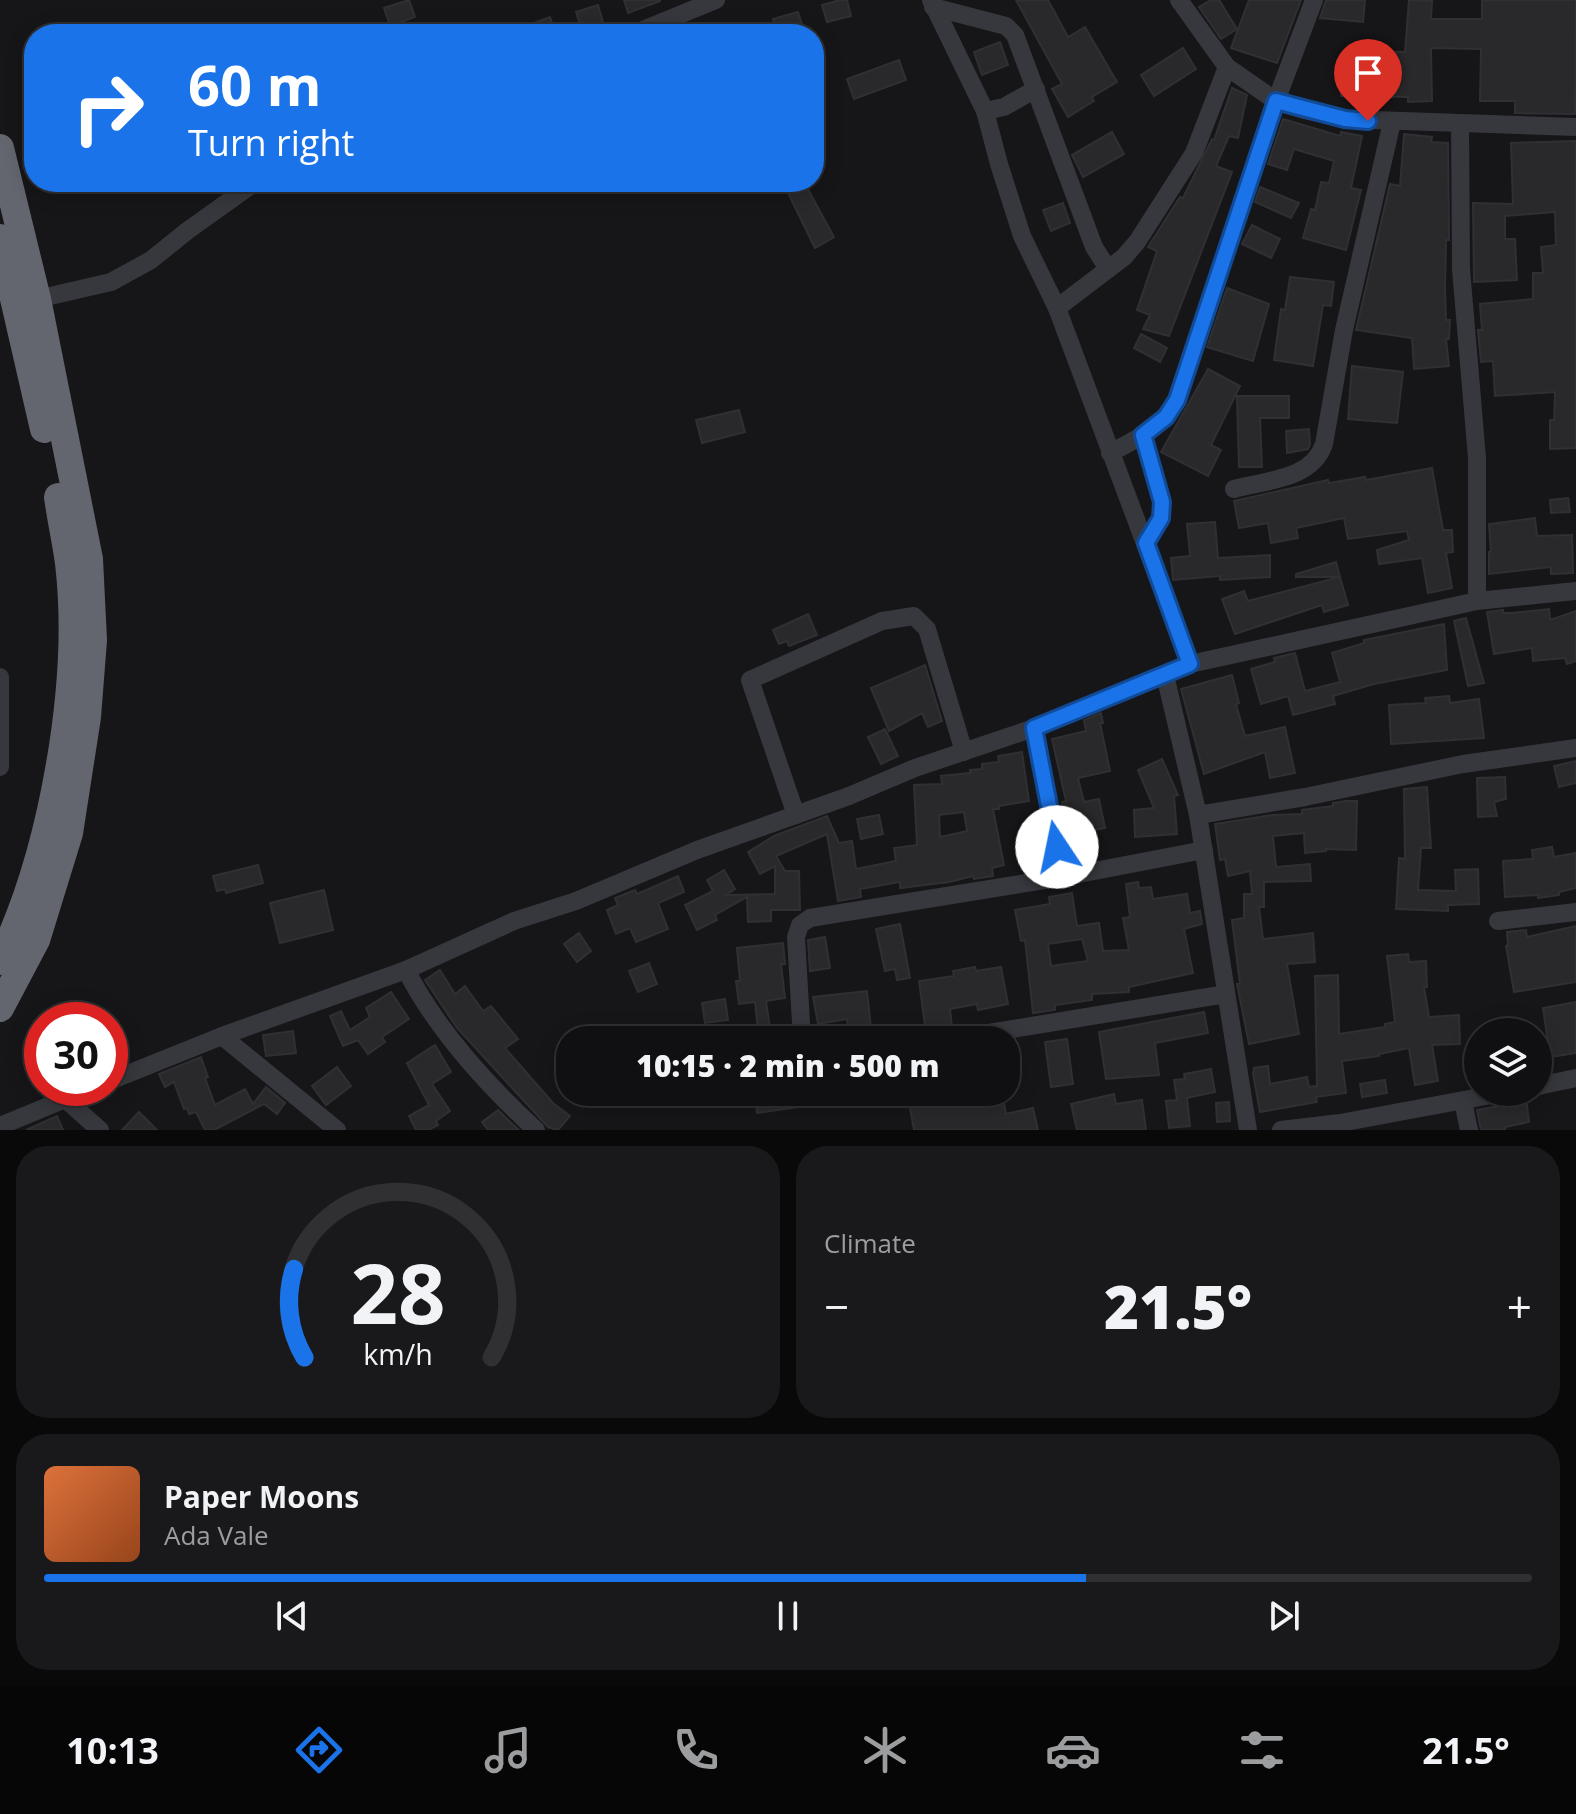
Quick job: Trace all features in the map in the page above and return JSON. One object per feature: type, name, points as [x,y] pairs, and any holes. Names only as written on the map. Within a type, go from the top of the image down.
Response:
[{"type":"highway","points":[[0,148],[37,299],[89,559],[93,640],[87,717],[69,833],[36,940],[0,1008]]},
{"type":"highway","points":[[0,238],[54,471],[69,565],[72,644],[66,717],[48,827],[15,931],[0,961]]},
{"type":"street","points":[[657,24],[716,0]]},
{"type":"street","points":[[1179,0],[1227,67],[1276,101],[1345,119],[1576,127]]},
{"type":"street","points":[[1110,453],[1143,435],[1166,417],[1177,400],[1276,101],[1314,0]]},
{"type":"street","points":[[932,4],[1011,30],[1094,247],[1108,269]]},
{"type":"street","points":[[932,4],[985,111],[1022,236],[1057,308],[1190,664]]},
{"type":"street","points":[[1057,308],[1137,242],[1194,153],[1227,67]]},
{"type":"street","points":[[985,111],[1004,107],[1036,89]]},
{"type":"street","points":[[1004,107],[1044,119]]},
{"type":"street","points":[[1234,489],[1307,468],[1320,458],[1344,330],[1392,122]]},
{"type":"street","points":[[1460,123],[1461,269],[1477,458],[1477,601]]},
{"type":"street","points":[[37,299],[111,282],[151,260],[242,192]]},
{"type":"street","points":[[1143,435],[1162,502],[1161,518],[1146,543]]},
{"type":"street","points":[[128,1074],[222,1036],[406,970],[514,921],[576,901],[672,860],[1034,728],[1190,664],[1477,601],[1576,591]]},
{"type":"street","points":[[796,815],[750,680],[882,621],[914,616],[927,629],[964,752]]},
{"type":"street","points":[[1165,675],[1198,815],[1248,1130]]},
{"type":"street","points":[[0,677],[0,767]]},
{"type":"street","points":[[1034,728],[1063,877]]},
{"type":"street","points":[[1198,815],[1305,797],[1463,764],[1576,748]]},
{"type":"street","points":[[801,1026],[796,937],[800,925],[810,918],[1063,877],[1204,850]]},
{"type":"street","points":[[1498,921],[1576,912]]},
{"type":"street","points":[[406,970],[424,1003],[478,1070],[536,1130]]},
{"type":"street","points":[[1020,1028],[1226,994]]},
{"type":"street","points":[[222,1036],[337,1130]]},
{"type":"street","points":[[1552,1083],[1576,1078]]},
{"type":"street","points":[[1281,1130],[1341,1127],[1463,1101],[1469,1130]]},
{"type":"street","points":[[0,1126],[46,1106]]},
{"type":"street","points":[[73,1106],[100,1130]]},
{"type":"building","points":[[409,0],[415,17],[389,24],[384,8]]},
{"type":"building","points":[[624,0],[660,0],[660,1],[628,13]]},
{"type":"building","points":[[847,0],[851,16],[827,22],[822,5]]},
{"type":"building","points":[[1016,0],[1048,0],[1068,37],[1085,27],[1117,82],[1068,117],[1052,89],[1062,84]]},
{"type":"building","points":[[1211,0],[1219,0],[1237,29],[1221,39],[1199,7]]},
{"type":"building","points":[[1249,0],[1301,0],[1277,63],[1231,48]]},
{"type":"building","points":[[1326,0],[1365,0],[1363,22],[1320,18]]},
{"type":"building","points":[[1409,0],[1432,1],[1431,19],[1482,19],[1482,0],[1576,0],[1575,114],[1515,113],[1515,101],[1480,101],[1481,49],[1431,48],[1432,101],[1408,102],[1408,97],[1341,96],[1343,51],[1405,52]]},
{"type":"building","points":[[598,5],[603,22],[580,24],[576,12]]},
{"type":"building","points":[[798,12],[802,24],[774,24],[773,19]]},
{"type":"building","points":[[550,17],[552,24],[531,24]]},
{"type":"building","points":[[1000,42],[1008,65],[982,75],[974,52]]},
{"type":"building","points":[[1183,48],[1196,69],[1154,96],[1141,75]]},
{"type":"building","points":[[899,60],[906,80],[854,99],[847,79]]},
{"type":"building","points":[[1232,88],[1247,95],[1238,138],[1229,136],[1216,166],[1232,172],[1169,336],[1143,329],[1150,315],[1137,310],[1157,251],[1148,247],[1180,197],[1183,198],[1214,140]]},
{"type":"building","points":[[1283,119],[1340,136],[1341,132],[1362,136],[1351,188],[1361,190],[1346,250],[1303,238],[1311,209],[1315,210],[1321,182],[1329,183],[1334,161],[1294,149],[1287,170],[1268,164]]},
{"type":"building","points":[[1112,132],[1124,154],[1083,177],[1072,155]]},
{"type":"building","points":[[1404,134],[1432,137],[1431,142],[1448,143],[1449,240],[1446,240],[1445,288],[1446,320],[1450,320],[1449,339],[1446,339],[1449,366],[1414,369],[1412,338],[1356,330],[1390,184],[1400,186]]},
{"type":"building","points":[[1576,141],[1576,448],[1550,449],[1550,420],[1554,420],[1555,392],[1495,396],[1493,361],[1481,362],[1478,330],[1482,330],[1480,304],[1533,299],[1533,273],[1543,273],[1541,247],[1556,245],[1555,212],[1505,216],[1505,239],[1515,239],[1517,280],[1474,282],[1473,203],[1513,204],[1511,143]]},
{"type":"building","points":[[1260,187],[1299,203],[1291,218],[1255,202]]},
{"type":"building","points":[[787,192],[809,192],[834,237],[815,248]]},
{"type":"building","points":[[1063,203],[1070,223],[1051,231],[1043,210]]},
{"type":"building","points":[[1252,225],[1280,239],[1271,258],[1242,244]]},
{"type":"building","points":[[1290,277],[1334,282],[1331,306],[1323,305],[1313,366],[1274,360],[1281,309],[1285,310]]},
{"type":"building","points":[[1227,288],[1269,304],[1253,361],[1207,347]]},
{"type":"building","points":[[1141,334],[1167,348],[1160,362],[1134,348]]},
{"type":"building","points":[[1352,366],[1403,372],[1397,423],[1348,419]]},
{"type":"building","points":[[1208,369],[1240,386],[1211,445],[1221,450],[1208,476],[1161,452]]},
{"type":"building","points":[[1237,396],[1289,396],[1289,418],[1260,418],[1262,467],[1239,467]]},
{"type":"building","points":[[739,410],[745,432],[702,443],[696,420]]},
{"type":"building","points":[[1309,429],[1308,449],[1287,453],[1286,431]]},
{"type":"building","points":[[1432,468],[1443,530],[1452,530],[1453,552],[1446,553],[1452,588],[1428,593],[1422,558],[1379,564],[1377,550],[1409,540],[1407,531],[1348,539],[1344,518],[1296,528],[1298,538],[1271,543],[1268,523],[1239,528],[1234,501],[1328,480],[1329,483],[1365,477],[1366,480]]},
{"type":"building","points":[[1568,498],[1570,512],[1551,513],[1550,500]]},
{"type":"building","points":[[1535,518],[1537,536],[1572,535],[1573,573],[1551,574],[1551,567],[1489,574],[1489,524]]},
{"type":"building","points":[[1215,522],[1218,558],[1270,555],[1270,577],[1220,580],[1220,576],[1173,580],[1171,558],[1190,556],[1187,524]]},
{"type":"building","points":[[1336,562],[1340,577],[1296,577],[1296,574]]},
{"type":"building","points":[[1340,577],[1348,605],[1324,612],[1322,605],[1235,634],[1222,599],[1244,591],[1248,601]]},
{"type":"building","points":[[1549,609],[1550,620],[1576,611],[1576,661],[1567,664],[1565,658],[1533,661],[1532,648],[1494,654],[1487,612]]},
{"type":"building","points":[[808,614],[817,635],[789,646],[787,641],[779,644],[773,630]]},
{"type":"building","points":[[1466,618],[1484,683],[1468,686],[1454,621]]},
{"type":"building","points":[[1444,624],[1447,670],[1374,684],[1333,696],[1335,704],[1293,715],[1288,696],[1261,704],[1251,669],[1275,662],[1274,658],[1295,653],[1305,691],[1340,682],[1332,653],[1364,643],[1364,640]]},
{"type":"building","points":[[925,665],[942,721],[928,727],[922,713],[889,731],[871,688]]},
{"type":"building","points":[[1232,675],[1245,736],[1285,727],[1295,773],[1270,778],[1265,752],[1204,774],[1181,689]]},
{"type":"building","points":[[1449,696],[1450,703],[1479,699],[1484,738],[1391,744],[1389,705],[1426,703],[1425,698]]},
{"type":"building","points":[[1101,713],[1103,723],[1100,723],[1110,771],[1078,778],[1084,802],[1099,799],[1105,828],[1094,830],[1092,822],[1067,827],[1062,802],[1066,801],[1052,739],[1086,731],[1084,720]]},
{"type":"building","points":[[885,729],[898,756],[881,764],[868,737]]},
{"type":"building","points":[[1022,752],[1029,801],[993,809],[1004,865],[992,868],[993,876],[974,879],[973,876],[900,888],[900,882],[860,889],[861,897],[838,901],[827,834],[776,856],[785,871],[799,871],[800,910],[771,910],[771,921],[748,922],[747,897],[715,915],[717,920],[697,930],[685,905],[713,891],[707,880],[724,870],[735,889],[726,895],[775,894],[775,866],[760,874],[748,852],[774,836],[827,816],[839,843],[852,841],[856,869],[896,861],[894,848],[917,845],[914,785],[942,784],[941,776],[982,769],[982,764],[999,762],[998,756]],"holes":[[[964,812],[967,831],[940,837],[939,815]]]},
{"type":"building","points":[[1162,759],[1178,795],[1174,796],[1177,834],[1135,837],[1134,810],[1154,808],[1138,770]]},
{"type":"building","points":[[1576,761],[1576,783],[1559,787],[1554,766]]},
{"type":"building","points":[[1505,777],[1506,799],[1494,802],[1497,816],[1478,817],[1477,778]]},
{"type":"building","points":[[1427,787],[1431,848],[1421,848],[1418,890],[1456,891],[1455,870],[1478,869],[1479,904],[1448,905],[1448,911],[1396,909],[1399,858],[1405,859],[1404,789]]},
{"type":"building","points":[[1357,801],[1356,850],[1326,849],[1305,853],[1304,833],[1273,836],[1276,867],[1310,864],[1311,881],[1264,882],[1264,907],[1259,907],[1263,939],[1313,933],[1315,962],[1287,964],[1299,1034],[1249,1044],[1237,984],[1240,984],[1232,920],[1244,918],[1244,894],[1252,894],[1250,871],[1228,876],[1225,859],[1220,860],[1215,824],[1272,815],[1302,814],[1302,810]]},
{"type":"building","points":[[879,815],[883,834],[861,839],[857,819]]},
{"type":"building","points":[[1552,847],[1554,857],[1576,853],[1576,888],[1559,892],[1559,895],[1538,898],[1538,895],[1505,897],[1503,861],[1533,859],[1532,850]]},
{"type":"building","points":[[258,865],[263,883],[226,893],[225,889],[217,891],[213,876]]},
{"type":"building","points":[[678,876],[684,892],[658,903],[668,929],[636,942],[630,928],[616,934],[607,910],[618,905],[615,898],[635,890],[637,894]]},
{"type":"building","points":[[1138,882],[1139,888],[1151,887],[1153,899],[1187,894],[1190,913],[1200,911],[1202,924],[1184,929],[1193,973],[1129,987],[1129,992],[1092,994],[1092,1000],[1055,1005],[1055,1010],[1033,1013],[1025,940],[1021,941],[1015,910],[1050,904],[1049,897],[1072,893],[1077,926],[1099,923],[1103,951],[1129,950],[1123,918],[1130,917],[1126,884]],"holes":[[[1082,939],[1088,961],[1051,966],[1048,944]]]},
{"type":"building","points":[[324,890],[333,930],[280,943],[270,903]]},
{"type":"building","points":[[900,924],[910,978],[897,980],[895,969],[885,971],[876,929]]},
{"type":"building","points":[[1576,926],[1576,982],[1514,992],[1506,946],[1507,932],[1526,930],[1527,937]]},
{"type":"building","points":[[579,933],[591,951],[577,962],[564,944]]},
{"type":"building","points":[[825,937],[830,968],[810,971],[808,940]]},
{"type":"building","points":[[783,943],[785,964],[781,964],[785,998],[766,1001],[770,1026],[758,1026],[755,1002],[739,1004],[737,948]]},
{"type":"building","points":[[1408,954],[1409,962],[1426,961],[1427,987],[1424,987],[1429,1017],[1459,1015],[1460,1044],[1432,1045],[1438,1081],[1415,1085],[1409,1048],[1342,1061],[1346,1093],[1316,1097],[1317,1102],[1260,1112],[1254,1068],[1268,1066],[1270,1084],[1307,1077],[1309,1087],[1317,1086],[1315,976],[1338,975],[1339,1034],[1385,1027],[1385,1024],[1395,1022],[1387,956]]},
{"type":"building","points":[[649,963],[657,984],[638,992],[629,971]]},
{"type":"building","points":[[1001,967],[1008,1004],[978,1010],[977,1004],[950,1009],[952,1026],[925,1026],[919,981],[954,976],[953,971]]},
{"type":"building","points":[[440,970],[455,994],[465,986],[483,1011],[491,1006],[518,1039],[505,1048],[553,1103],[570,1116],[558,1130],[548,1127],[457,1028],[425,980]]},
{"type":"building","points":[[867,991],[871,1026],[848,1026],[847,1019],[818,1024],[813,997]]},
{"type":"building","points":[[391,992],[409,1019],[382,1037],[385,1042],[368,1054],[358,1040],[343,1046],[330,1016],[341,1011],[350,1030],[370,1017],[366,1008]]},
{"type":"building","points":[[725,999],[728,1020],[705,1023],[702,1003]]},
{"type":"building","points":[[1576,1002],[1576,1053],[1552,1057],[1552,1018],[1544,1018],[1543,1008]]},
{"type":"building","points":[[1204,1012],[1208,1033],[1155,1043],[1159,1075],[1106,1079],[1099,1032]]},
{"type":"building","points":[[293,1031],[296,1053],[266,1056],[263,1035]]},
{"type":"building","points":[[1067,1039],[1073,1084],[1051,1087],[1045,1042]]},
{"type":"building","points":[[435,1045],[451,1072],[432,1084],[450,1111],[436,1121],[438,1125],[428,1130],[416,1130],[409,1116],[429,1105],[407,1063]]},
{"type":"building","points":[[201,1057],[215,1105],[245,1089],[253,1104],[266,1087],[285,1103],[277,1114],[264,1104],[214,1130],[205,1130],[196,1112],[189,1114],[187,1108],[184,1109],[174,1082],[165,1087],[159,1074]]},
{"type":"building","points":[[337,1067],[351,1086],[326,1105],[312,1086]]},
{"type":"building","points":[[1211,1069],[1215,1092],[1187,1098],[1190,1126],[1169,1128],[1166,1101],[1177,1100],[1174,1080],[1185,1079],[1184,1074]]},
{"type":"building","points":[[1385,1080],[1387,1093],[1362,1097],[1360,1084]]},
{"type":"building","points":[[1114,1094],[1116,1104],[1142,1100],[1146,1130],[1077,1130],[1071,1104]]},
{"type":"building","points":[[1229,1102],[1230,1121],[1217,1122],[1216,1103]]},
{"type":"building","points":[[756,1106],[800,1106],[800,1107],[757,1113]]},
{"type":"building","points":[[910,1106],[1005,1106],[1006,1114],[1033,1108],[1038,1130],[914,1130]]},
{"type":"building","points":[[1527,1106],[1529,1122],[1505,1127],[1505,1130],[1481,1130],[1477,1110]]},
{"type":"building","points":[[498,1110],[519,1130],[488,1130],[482,1122]]},
{"type":"building","points":[[139,1112],[157,1130],[122,1130]]},
{"type":"building","points":[[57,1116],[63,1130],[26,1130]]},
{"type":"route","points":[[1057,847],[1034,728],[1190,664],[1146,543],[1161,518],[1162,502],[1143,435],[1166,417],[1177,400],[1276,101],[1345,119],[1368,121]]}]
